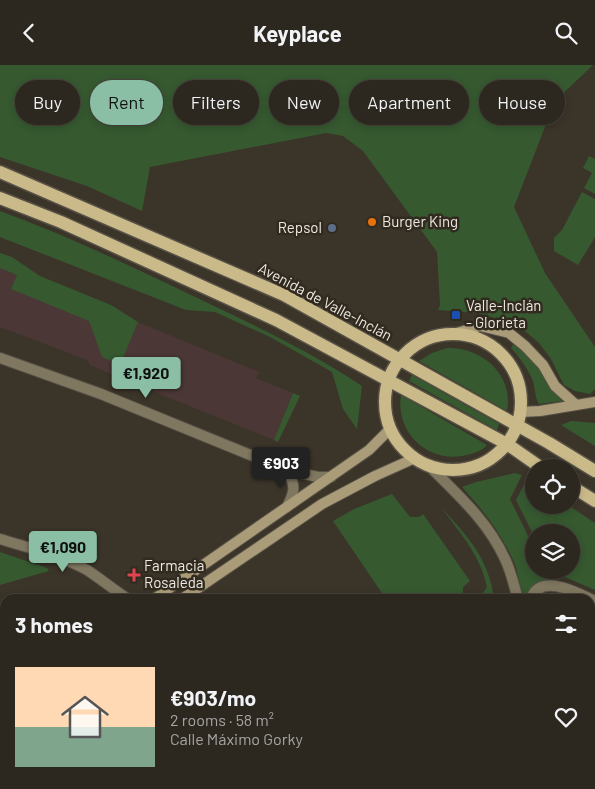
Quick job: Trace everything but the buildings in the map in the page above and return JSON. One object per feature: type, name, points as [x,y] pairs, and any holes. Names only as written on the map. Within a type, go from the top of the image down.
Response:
[{"type":"main road","name":"Avenida de Valle-Inclán","points":[[0,172],[284,295],[549,443],[595,471]]},
{"type":"main road","points":[[0,198],[61,222],[276,320],[389,379],[507,444],[529,459]]},
{"type":"main road","points":[[453,334],[476,338],[496,350],[511,367],[519,389],[520,412],[516,426],[507,444],[495,456],[480,464],[464,469],[447,470],[415,458],[400,445],[390,429],[384,404],[389,379],[399,359],[419,343],[432,337],[453,334],[480,326],[509,333],[525,345],[543,365],[555,386],[575,404]]},
{"type":"main road","points":[[520,412],[540,411],[595,402]]},
{"type":"main road","points":[[161,594],[331,477],[368,450],[390,429]]},
{"type":"main road","points":[[189,594],[322,504],[415,458]]},
{"type":"main road","points":[[580,492],[595,501]]},
{"type":"street","points":[[0,358],[101,394],[287,470],[318,477],[331,477]]},
{"type":"street","points":[[427,464],[475,513],[491,533],[505,559],[516,594]]},
{"type":"street","points":[[287,470],[293,481],[294,492],[287,507]]},
{"type":"street","points":[[0,539],[63,559],[88,571],[119,594]]},
{"type":"street","points":[[532,594],[544,586],[553,585],[577,594]]},
{"type":"shaded area","points":[[0,268],[259,372],[256,378],[293,393],[274,440],[115,376],[90,365],[87,360],[0,327]]},
{"type":"green space","points":[[0,65],[593,65],[565,92],[565,80],[479,80],[479,125],[546,125],[514,207],[545,273],[595,347],[595,389],[590,394],[575,391],[564,385],[551,359],[539,343],[519,326],[478,313],[438,310],[440,305],[437,252],[363,151],[343,136],[326,133],[150,167],[142,211],[87,186],[0,157]]},
{"type":"green space","points":[[589,156],[595,159],[595,194],[584,188],[592,173],[583,168]]},
{"type":"green space","points":[[582,192],[595,199],[595,237],[578,265],[554,251],[554,238],[562,230]]},
{"type":"green space","points":[[0,211],[73,240],[235,316],[278,337],[342,373],[362,386],[357,429],[343,409],[332,372],[270,337],[215,312],[186,310],[0,237]]},
{"type":"green space","points":[[0,253],[12,257],[40,276],[111,305],[138,322],[120,365],[102,357],[89,321],[11,289],[17,275],[0,268]]},
{"type":"green space","points":[[514,343],[534,360],[556,394],[562,398],[562,401],[539,404],[531,377],[524,364],[511,348]]},
{"type":"green space","points":[[447,348],[472,352],[493,366],[506,386],[508,398],[507,411],[419,361],[432,353]]},
{"type":"green space","points":[[412,375],[499,424],[497,430],[409,381]]},
{"type":"green space","points":[[293,393],[300,396],[278,442],[274,440]]},
{"type":"green space","points":[[401,395],[487,445],[479,451],[462,456],[449,457],[425,449],[408,432],[403,421],[400,408]]},
{"type":"green space","points":[[571,421],[595,423],[595,446],[561,425]]},
{"type":"green space","points":[[515,473],[522,475],[510,499],[525,530],[525,579],[549,579],[550,581],[544,582],[531,594],[524,594],[514,562],[503,541],[484,513],[462,487]]},
{"type":"green space","points":[[525,483],[525,514],[580,513],[595,523],[595,590],[570,579],[580,579],[580,524],[528,524],[516,500]]},
{"type":"green space","points":[[392,494],[410,517],[419,517],[423,514],[470,581],[463,587],[463,594],[383,594],[333,521],[354,509]]},
{"type":"green space","points":[[441,507],[475,548],[487,571],[493,594],[474,594],[483,593],[487,587],[480,565]]},
{"type":"green space","points":[[0,552],[47,568],[49,571],[0,585]]},
{"type":"place","name":"Burger King","points":[[372,222]]},
{"type":"place","name":"Repsol","points":[[332,228]]},
{"type":"place","name":"Valle-Inclán - Glorieta","points":[[456,315]]},
{"type":"place","name":"Farmacia Rosaleda","points":[[134,575]]}]
